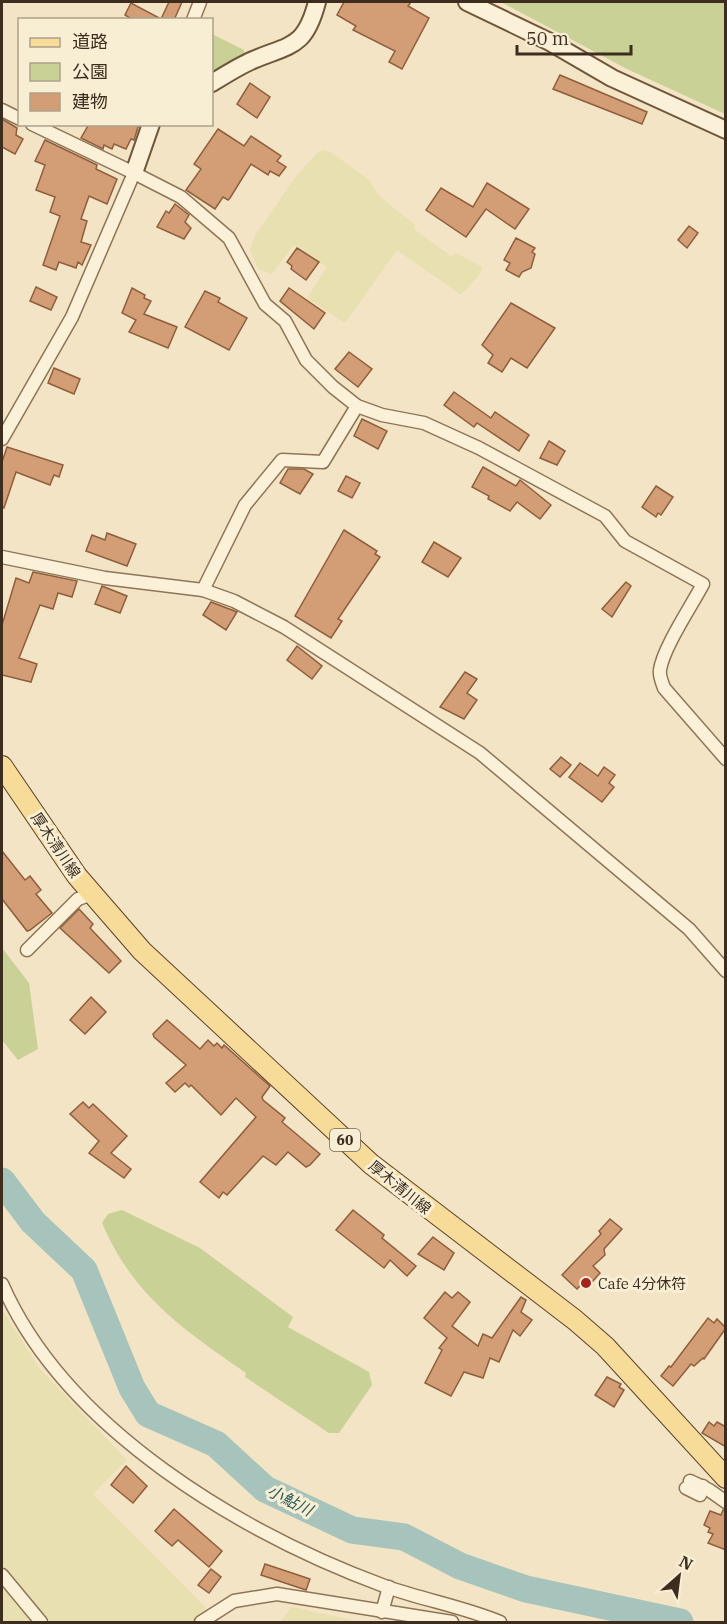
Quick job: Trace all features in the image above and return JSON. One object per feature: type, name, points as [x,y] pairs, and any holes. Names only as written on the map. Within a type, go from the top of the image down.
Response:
[{"type":"main road","name":"厚木清川線","points":[[2,766],[92,894],[142,951],[371,1164],[575,1320],[604,1346],[726,1478]]},
{"type":"street","points":[[194,18],[200,2]]},
{"type":"street","points":[[213,82],[253,60],[286,50],[309,27],[317,2]]},
{"type":"street","points":[[467,2],[550,42],[612,78],[726,130]]},
{"type":"street","points":[[2,110],[18,118]]},
{"type":"street","points":[[36,126],[181,197],[230,238],[265,304],[285,321],[306,360],[333,387],[357,406],[382,415],[424,423],[479,448],[605,516],[626,541],[703,584],[666,654],[660,669],[661,679],[664,688],[726,759]]},
{"type":"street","points":[[2,439],[72,316],[134,173],[150,126]]},
{"type":"street","points":[[203,590],[245,505],[282,460],[323,462],[357,406]]},
{"type":"street","points":[[2,557],[105,578],[203,590],[234,601],[284,627],[480,753],[689,929],[726,971]]},
{"type":"street","points":[[27,950],[78,899],[92,894]]},
{"type":"street","points":[[2,1284],[10,1304],[41,1353],[92,1410],[136,1450],[226,1512],[290,1545],[389,1587],[500,1623]]},
{"type":"street","points":[[688,1484],[699,1495],[703,1486],[726,1502]]},
{"type":"street","points":[[2,1575],[41,1623]]},
{"type":"street","points":[[380,1617],[389,1587]]},
{"type":"street","points":[[201,1623],[234,1601],[277,1594],[368,1611],[380,1617],[452,1623]]},
{"type":"shaded area","points":[[323,150],[332,153],[369,180],[378,195],[415,225],[414,229],[451,256],[456,253],[482,267],[480,274],[461,295],[397,250],[345,323],[307,298],[327,267],[294,245],[272,274],[258,269],[250,250],[255,236],[294,179],[318,152]]},
{"type":"shaded area","points":[[2,1309],[39,1368],[127,1460],[93,1494],[206,1608],[192,1622],[2,1622]]},
{"type":"shaded area","points":[[292,1607],[356,1621],[358,1622],[280,1622]]},
{"type":"green space","points":[[501,2],[725,2],[725,114],[627,69]]},
{"type":"green space","points":[[213,34],[244,50],[244,58],[213,75]]},
{"type":"green space","points":[[2,948],[29,983],[38,1049],[18,1060],[2,1040]]},
{"type":"green space","points":[[122,1210],[200,1248],[293,1317],[288,1327],[369,1372],[372,1385],[339,1433],[329,1433],[245,1377],[246,1373],[181,1326],[162,1309],[129,1271],[102,1223],[108,1214]]},
{"type":"building","points":[[169,2],[182,2],[175,18],[161,18]]},
{"type":"building","points":[[344,2],[411,2],[408,6],[429,18],[402,69],[389,62],[395,51],[353,30],[356,26],[337,15]]},
{"type":"building","points":[[131,3],[159,18],[130,18],[125,15]]},
{"type":"building","points":[[560,75],[647,112],[642,124],[553,89]]},
{"type":"building","points":[[250,83],[270,97],[257,118],[237,104]]},
{"type":"building","points":[[2,119],[17,128],[16,135],[23,139],[15,154],[2,147]]},
{"type":"building","points":[[88,126],[138,126],[134,140],[131,139],[126,149],[114,144],[112,149],[104,145],[103,149],[81,138]]},
{"type":"building","points":[[218,129],[244,146],[251,136],[281,156],[277,161],[286,167],[279,176],[270,171],[268,175],[251,164],[230,198],[228,200],[223,197],[215,209],[186,190],[201,169],[194,164]]},
{"type":"building","points":[[45,140],[97,165],[96,169],[117,179],[107,204],[89,196],[81,219],[87,221],[81,242],[91,245],[82,265],[78,262],[76,268],[59,262],[56,270],[43,265],[60,216],[50,212],[55,197],[36,190],[45,165],[35,161]]},
{"type":"building","points":[[487,183],[529,209],[515,229],[486,209],[466,237],[426,210],[441,188],[473,207]]},
{"type":"building","points":[[175,204],[189,215],[185,222],[191,228],[184,239],[157,227],[166,211],[169,213]]},
{"type":"building","points":[[689,226],[698,233],[687,248],[678,240]]},
{"type":"building","points":[[516,238],[535,248],[532,252],[535,254],[531,268],[522,272],[519,277],[506,270],[510,263],[504,260]]},
{"type":"building","points":[[297,248],[319,262],[306,280],[291,269],[292,266],[287,262]]},
{"type":"building","points":[[36,287],[57,297],[51,310],[30,301]]},
{"type":"building","points":[[132,288],[151,301],[144,314],[177,327],[168,348],[129,332],[136,320],[122,313]]},
{"type":"building","points":[[289,288],[325,313],[314,329],[280,301]]},
{"type":"building","points":[[205,291],[220,298],[218,302],[247,318],[229,350],[185,327]]},
{"type":"building","points":[[511,303],[555,328],[527,368],[511,358],[502,372],[488,363],[493,355],[482,345]]},
{"type":"building","points":[[349,352],[372,369],[358,387],[335,369]]},
{"type":"building","points":[[54,368],[80,379],[74,394],[48,383]]},
{"type":"building","points":[[454,392],[491,418],[495,412],[529,435],[519,451],[477,423],[474,427],[444,405]]},
{"type":"building","points":[[362,419],[387,431],[378,449],[354,436]]},
{"type":"building","points":[[549,441],[565,451],[557,465],[540,458]]},
{"type":"building","points":[[7,447],[63,465],[59,477],[54,475],[50,485],[16,472],[4,508],[2,507],[2,462]]},
{"type":"building","points":[[483,467],[516,486],[520,480],[551,505],[540,519],[517,502],[510,511],[488,499],[489,496],[472,487]]},
{"type":"building","points":[[288,469],[304,469],[313,474],[300,494],[280,483]]},
{"type":"building","points":[[346,476],[360,483],[352,498],[338,491]]},
{"type":"building","points":[[656,486],[673,497],[661,515],[658,513],[656,517],[642,507]]},
{"type":"building","points":[[344,530],[377,551],[375,554],[380,557],[338,619],[342,621],[331,638],[295,616]]},
{"type":"building","points":[[107,533],[136,544],[127,566],[86,551],[92,535],[105,540]]},
{"type":"building","points":[[434,542],[461,558],[448,577],[422,562]]},
{"type":"building","points":[[33,572],[77,581],[72,597],[58,593],[53,609],[40,605],[19,658],[37,664],[31,682],[2,675],[2,625],[16,578],[29,583]]},
{"type":"building","points":[[626,582],[631,586],[612,617],[602,609]]},
{"type":"building","points":[[102,586],[127,596],[120,613],[95,604]]},
{"type":"building","points":[[211,602],[237,612],[226,630],[203,615]]},
{"type":"building","points":[[297,646],[322,666],[312,679],[287,660]]},
{"type":"building","points":[[465,672],[477,679],[467,693],[477,700],[464,719],[440,707]]},
{"type":"building","points":[[561,757],[571,765],[560,777],[550,769]]},
{"type":"building","points":[[580,763],[598,776],[604,767],[615,775],[609,783],[614,787],[602,802],[569,777]]},
{"type":"building","points":[[2,851],[25,880],[30,876],[41,890],[36,894],[52,913],[27,931],[2,899]]},
{"type":"building","points":[[79,909],[93,924],[90,928],[121,961],[109,973],[60,928]]},
{"type":"building","points":[[91,997],[106,1012],[85,1034],[70,1020]]},
{"type":"building","points":[[167,1020],[200,1049],[208,1040],[214,1046],[217,1043],[222,1048],[224,1045],[270,1086],[262,1097],[263,1100],[285,1118],[282,1122],[320,1154],[310,1165],[306,1167],[288,1152],[276,1165],[263,1156],[227,1195],[223,1192],[219,1198],[200,1182],[256,1117],[236,1098],[221,1115],[191,1085],[189,1087],[185,1083],[175,1092],[166,1083],[186,1065],[154,1037],[153,1034]]},
{"type":"building","points":[[83,1102],[89,1108],[93,1104],[127,1136],[111,1153],[131,1169],[124,1178],[89,1153],[99,1141],[70,1114]]},
{"type":"building","points":[[353,1210],[384,1235],[382,1238],[416,1266],[407,1276],[390,1260],[384,1268],[336,1230]]},
{"type":"building","points":[[610,1219],[622,1229],[604,1249],[605,1255],[593,1266],[600,1273],[586,1289],[581,1285],[577,1289],[562,1275],[601,1234],[599,1231]]},
{"type":"building","points":[[433,1237],[454,1253],[444,1270],[418,1254]]},
{"type":"building","points":[[445,1292],[452,1298],[458,1292],[470,1302],[452,1326],[478,1346],[483,1334],[492,1338],[521,1297],[526,1300],[521,1312],[532,1320],[520,1336],[513,1330],[499,1362],[490,1358],[483,1378],[464,1372],[451,1396],[425,1383],[442,1350],[439,1348],[447,1338],[424,1318]]},
{"type":"building","points":[[708,1318],[714,1323],[717,1319],[726,1328],[704,1359],[694,1366],[691,1364],[673,1386],[661,1376],[669,1366],[671,1367]]},
{"type":"building","points":[[607,1377],[621,1384],[619,1387],[624,1390],[614,1407],[595,1395]]},
{"type":"building","points":[[709,1422],[714,1426],[717,1422],[726,1427],[726,1447],[702,1433]]},
{"type":"building","points":[[126,1466],[147,1486],[133,1503],[111,1485]]},
{"type":"building","points":[[174,1509],[222,1551],[209,1567],[178,1540],[172,1546],[155,1531]]},
{"type":"building","points":[[723,1510],[726,1510],[726,1550],[708,1543],[713,1534],[708,1532],[710,1528],[704,1525],[710,1511],[721,1515]]},
{"type":"building","points":[[265,1564],[310,1579],[306,1590],[261,1575]]},
{"type":"building","points":[[211,1569],[221,1577],[209,1593],[198,1585]]},
{"type":"waterway","name":"小鮎川","points":[[2,1181],[33,1222],[84,1270],[132,1388],[148,1414],[216,1444],[265,1489],[352,1530],[404,1537],[460,1566],[526,1589],[680,1622]]},
{"type":"place","name":"Cafe 4分休符","points":[[586,1283]]}]
